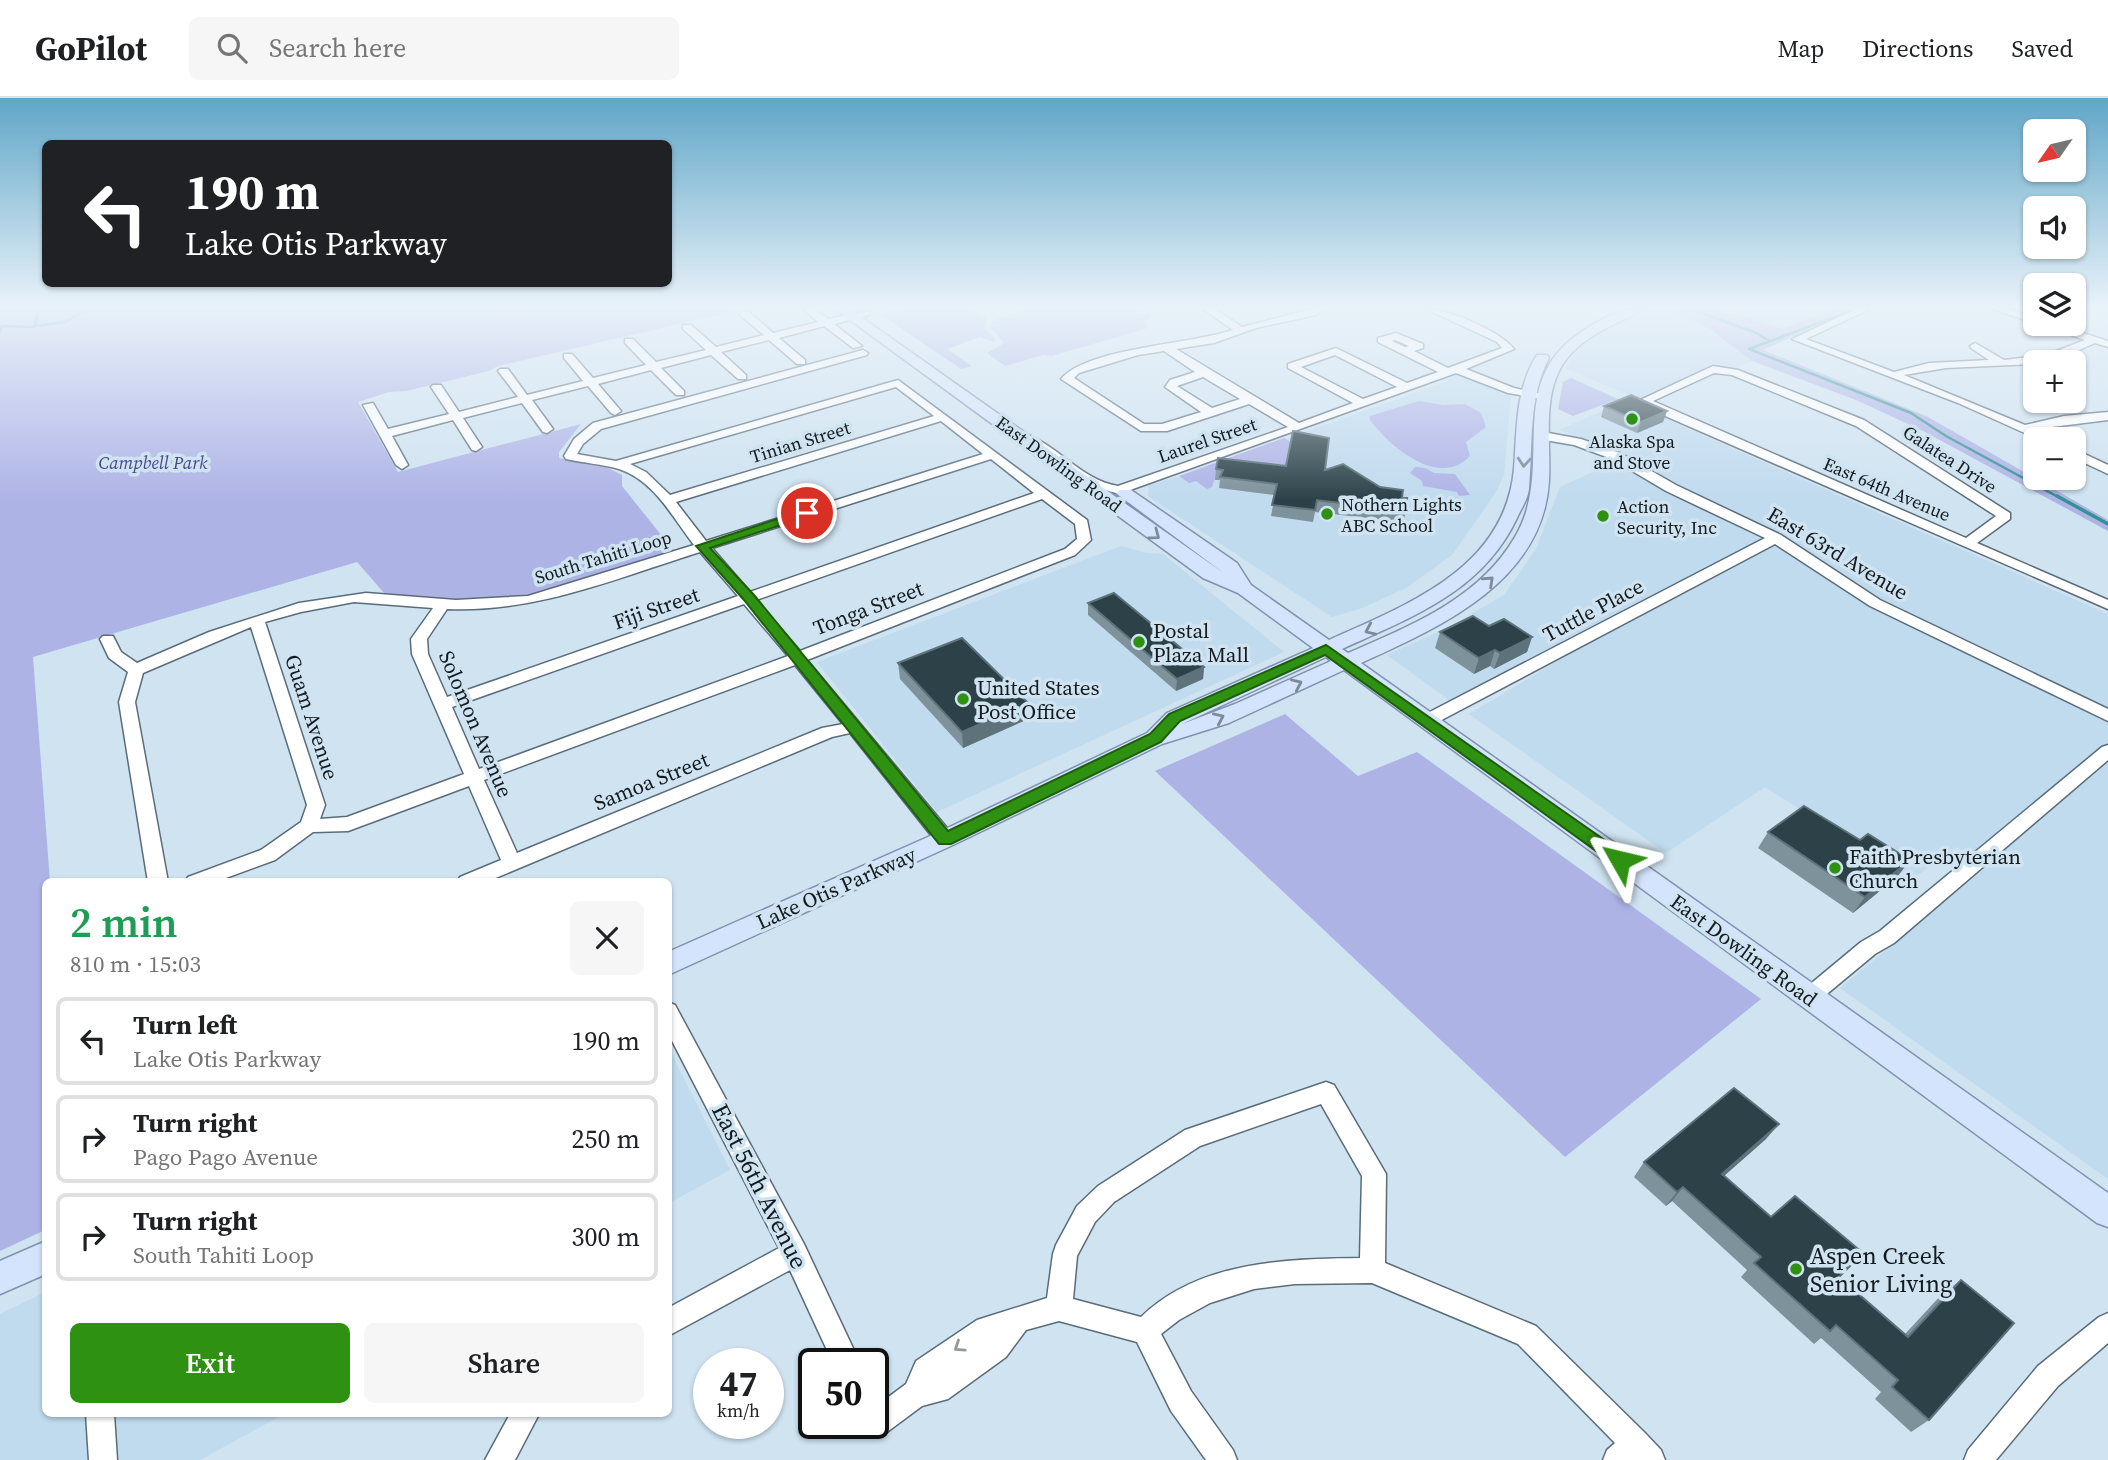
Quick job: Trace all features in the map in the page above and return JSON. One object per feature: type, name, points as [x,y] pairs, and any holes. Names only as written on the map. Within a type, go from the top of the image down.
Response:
[{"type":"main road","name":"East Dowling Road","points":[[935,373],[1210,574],[1245,589],[2108,1212]]},
{"type":"main road","name":"East Dowling Road","points":[[944,373],[1230,567],[1245,589]]},
{"type":"main road","name":"Lake Otis Parkway","points":[[672,962],[945,839],[1155,738],[1190,731],[1336,655],[1439,595],[1465,577],[1499,539],[1520,494],[1527,416],[1536,395],[1552,373]]},
{"type":"main road","name":"Lake Otis Parkway","points":[[1336,655],[1466,601],[1504,567],[1531,523],[1539,498],[1543,436],[1536,395]]},
{"type":"main road","points":[[1527,416],[1538,434],[1543,436]]},
{"type":"main road","points":[[0,1278],[42,1259]]},
{"type":"street","points":[[505,373],[547,429]]},
{"type":"street","points":[[583,373],[615,411]]},
{"type":"street","points":[[385,434],[628,373]]},
{"type":"street","points":[[660,373],[680,393]]},
{"type":"street","points":[[737,373],[742,377]]},
{"type":"street","points":[[780,373],[597,426],[578,442],[570,456],[618,464],[642,475],[668,500],[702,546],[749,597],[945,839]]},
{"type":"street","points":[[1073,373],[1067,379],[1141,427],[1163,428],[1248,400]]},
{"type":"street","points":[[1210,412],[1171,387],[1174,382],[1203,373],[1297,427]]},
{"type":"street","points":[[1304,373],[1363,404]]},
{"type":"street","points":[[1378,373],[1406,387]]},
{"type":"street","name":"Laurel Street","points":[[1119,490],[1444,373]]},
{"type":"street","points":[[1458,373],[1486,383],[1536,395]]},
{"type":"street","name":"Galatea Drive","points":[[1651,406],[1646,400],[1705,373]]},
{"type":"street","name":"Galatea Drive","points":[[1735,373],[1860,422],[2005,516],[1968,543]]},
{"type":"street","points":[[1890,373],[2024,427]]},
{"type":"street","points":[[1894,374],[1898,373]]},
{"type":"street","name":"Tonga Street","points":[[309,825],[348,824],[798,658],[1070,552],[1084,540],[1082,523],[898,383],[618,464]]},
{"type":"street","points":[[437,387],[476,447]]},
{"type":"street","points":[[369,405],[402,465]]},
{"type":"street","name":"East 64th Avenue","points":[[1651,406],[2108,605]]},
{"type":"street","points":[[2031,427],[2064,420],[2108,416]]},
{"type":"street","name":"Tinian Street","points":[[668,500],[943,417]]},
{"type":"street","points":[[1020,436],[1046,447],[1098,485],[1119,490]]},
{"type":"street","name":"East 63rd Avenue","points":[[1543,436],[1577,442],[1616,456],[1671,488],[1776,538],[1875,603],[2108,716]]},
{"type":"street","name":"South Tahiti Loop","points":[[136,670],[193,642],[257,621],[354,598],[390,597],[443,604],[516,603],[540,598],[992,455]]},
{"type":"street","points":[[2086,459],[2108,470]]},
{"type":"street","name":"Fiji Street","points":[[441,705],[1043,494]]},
{"type":"street","name":"Tuttle Place","points":[[1428,720],[1776,538]]},
{"type":"street","name":"Solomon Avenue","points":[[443,604],[419,639],[420,654],[512,863]]},
{"type":"street","name":"Guam Avenue","points":[[257,621],[316,805],[309,825]]},
{"type":"street","points":[[108,639],[114,655],[136,670],[127,702],[157,878]]},
{"type":"street","name":"Samoa Street","points":[[476,878],[828,732],[855,727]]},
{"type":"street","points":[[1809,997],[1868,948],[1887,937],[2108,751]]},
{"type":"street","points":[[206,878],[268,855],[309,825]]},
{"type":"street","name":"East 56th Avenue","points":[[672,1019],[795,1253],[840,1348]]},
{"type":"street","points":[[1059,1308],[1065,1254],[1086,1214],[1106,1194],[1193,1138],[1326,1093],[1374,1174],[1372,1270]]},
{"type":"street","points":[[672,1321],[795,1253]]},
{"type":"street","points":[[1144,1331],[1156,1318],[1200,1295],[1266,1274],[1372,1270],[1527,1335],[1634,1454]]},
{"type":"street","points":[[889,1410],[916,1393],[937,1389],[997,1348],[1017,1321],[1059,1308],[1144,1331],[1181,1401],[1223,1460]]},
{"type":"street","points":[[1978,1460],[2048,1376],[2108,1326]]},
{"type":"street","points":[[100,1417],[103,1460]]},
{"type":"street","points":[[499,1460],[523,1417]]},
{"type":"shaded area","points":[[1576,373],[1723,373],[1647,403]]},
{"type":"shaded area","name":"Nothern Lights ABC School","points":[[1446,375],[1457,375],[1511,396],[1504,475],[1496,492],[1452,555],[1406,588],[1362,608],[1332,617],[1148,496],[1149,485],[1448,381]]},
{"type":"shaded area","points":[[1625,401],[2108,614],[2108,1179],[1840,988],[1988,866],[1957,847],[1912,879],[1765,787],[1666,853],[1469,714],[1581,647],[1569,640],[1449,700],[1387,655],[1451,626],[1504,595],[1536,549],[1560,487],[1608,465],[1622,455],[1559,430]]},
{"type":"shaded area","points":[[1121,546],[1163,554],[1284,652],[937,812],[817,662]]},
{"type":"shaded area","points":[[672,1055],[730,1170],[672,1201]]},
{"type":"shaded area","points":[[42,1293],[42,1417],[279,1417],[200,1460],[0,1460],[0,1314]]},
{"type":"green space","name":"Campbell Park","points":[[0,373],[483,373],[406,391],[389,392],[358,402],[398,472],[581,424],[559,452],[559,458],[606,467],[622,475],[622,486],[674,551],[526,598],[448,603],[385,594],[357,562],[33,657],[50,878],[42,878],[42,1231],[0,1251]]},
{"type":"green space","points":[[1783,373],[1819,373],[1928,417],[2023,471],[2023,485],[1923,431],[1856,400]]},
{"type":"green space","points":[[1571,378],[1618,399],[1573,416],[1558,409],[1563,382]]},
{"type":"green space","points":[[1419,401],[1443,405],[1465,404],[1481,413],[1486,427],[1466,442],[1470,456],[1458,465],[1444,468],[1430,466],[1402,452],[1370,420],[1370,416]]},
{"type":"green space","points":[[1284,438],[1291,442],[1284,477],[1218,469],[1212,487],[1207,489],[1196,481],[1189,483],[1179,476]]},
{"type":"green space","points":[[1415,467],[1434,473],[1455,474],[1470,495],[1459,496],[1457,492],[1423,486],[1422,481],[1410,473]]},
{"type":"green space","points":[[2032,490],[2056,490],[2108,520],[2108,531]]},
{"type":"green space","points":[[1285,714],[1358,776],[1417,752],[1761,999],[1565,1157],[1155,771]]},
{"type":"building","points":[[1631,395],[1667,411],[1641,422],[1604,406]]},
{"type":"building","points":[[1293,431],[1329,438],[1325,470],[1343,464],[1380,487],[1403,490],[1402,498],[1407,498],[1406,511],[1317,500],[1315,510],[1272,505],[1277,484],[1220,477],[1223,470],[1216,469],[1218,458],[1286,466]]},
{"type":"building","points":[[1114,593],[1204,667],[1177,679],[1088,603]]},
{"type":"building","points":[[1473,616],[1489,626],[1504,619],[1532,637],[1500,653],[1495,650],[1479,658],[1440,632]]},
{"type":"building","name":"United States Post Office","points":[[962,638],[1028,703],[962,732],[898,663]]},
{"type":"building","points":[[1804,806],[1860,840],[1868,834],[1910,860],[1865,897],[1768,832]]},
{"type":"building","name":"Aspen Creek Senior Living","points":[[1734,1088],[1779,1124],[1722,1174],[1771,1217],[1795,1196],[1863,1253],[1839,1277],[1908,1337],[1961,1280],[2014,1323],[1929,1420],[1892,1387],[1898,1380],[1836,1325],[1830,1331],[1754,1263],[1761,1257],[1683,1187],[1677,1192],[1644,1162]]},
{"type":"waterway","points":[[1809,373],[1911,413],[1946,436],[2060,498]]},
{"type":"waterway","points":[[2057,496],[2108,524]]},
{"type":"place","name":"Alaska Spa and Stove","points":[[1632,419]]},
{"type":"place","name":"Nothern Lights ABC School","points":[[1327,514]]},
{"type":"place","name":"Action Security, Inc","points":[[1603,516]]},
{"type":"place","name":"Postal Plaza Mall","points":[[1139,642]]},
{"type":"place","name":"United States Post Office","points":[[963,699]]},
{"type":"place","name":"Faith Presbyterian Church","points":[[1835,868]]},
{"type":"place","name":"Aspen Creek Senior Living","points":[[1796,1269]]},
{"type":"route","points":[[807,513],[702,546],[749,597],[945,839],[1155,738],[1175,718],[1326,649],[1620,860]]}]
